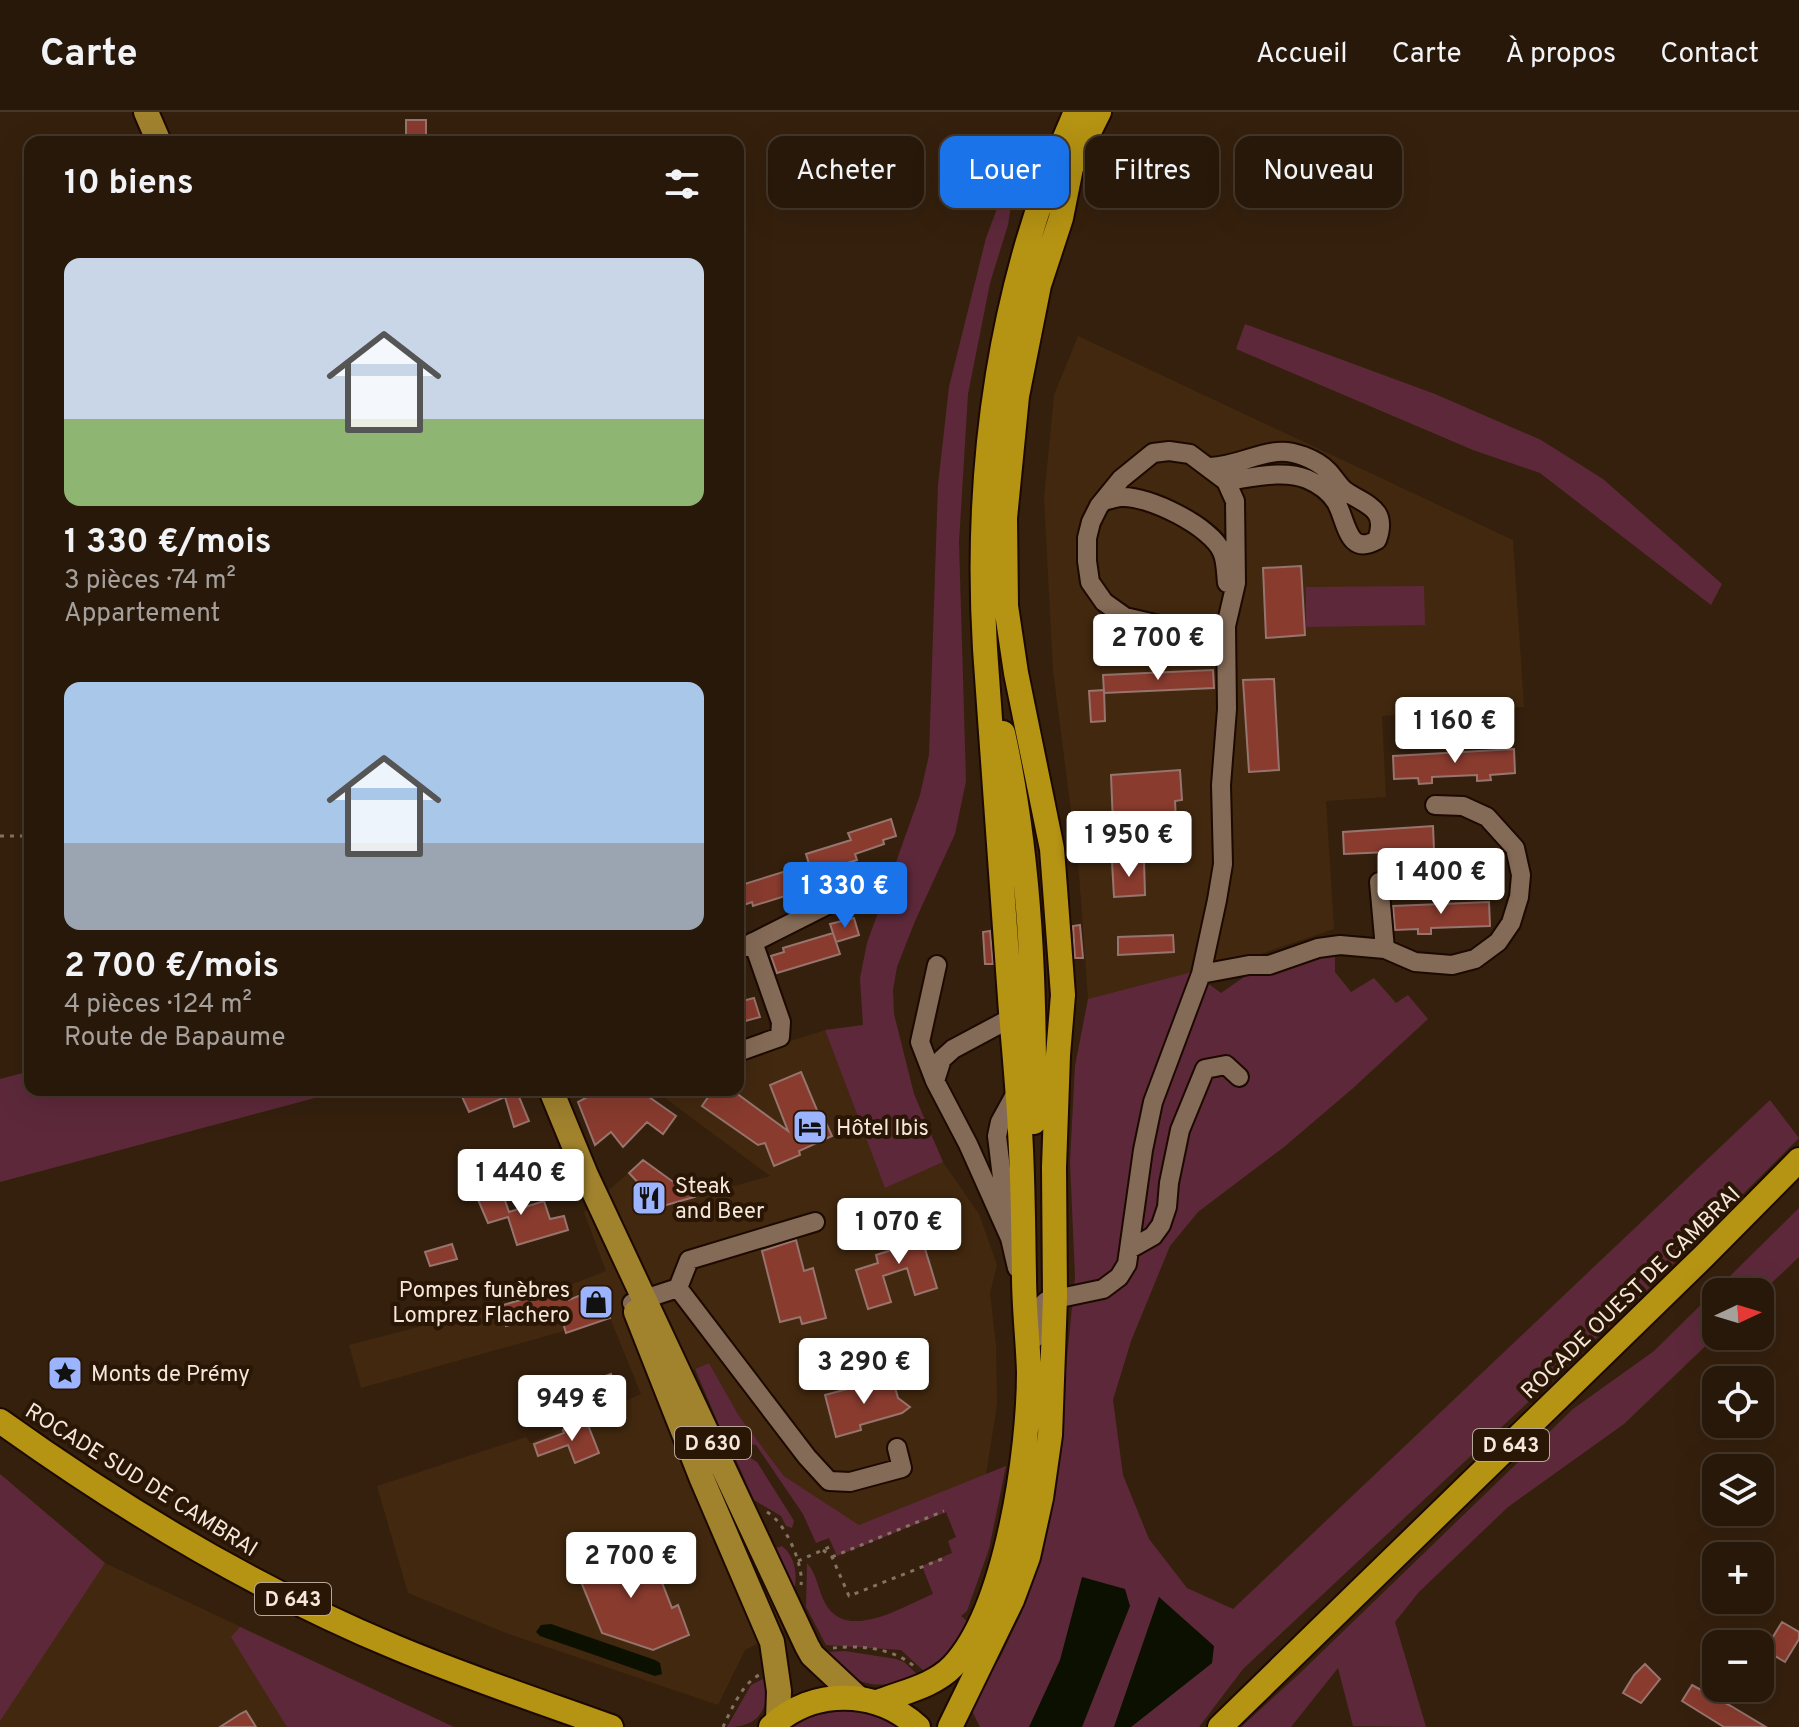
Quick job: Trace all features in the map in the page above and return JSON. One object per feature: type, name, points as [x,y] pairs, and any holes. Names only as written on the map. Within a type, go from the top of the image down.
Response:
[{"type":"highway","points":[[1050,215],[1050,169],[1076,112]]},
{"type":"highway","points":[[950,1727],[1012,1600],[1034,1534],[1050,1435],[1055,1297],[1054,1167],[1063,995],[1052,849],[1016,673],[1006,606],[1005,518],[1017,396],[1050,215],[1057,182],[1087,112]]},
{"type":"highway","points":[[868,1700],[922,1687],[941,1676],[961,1656],[985,1614],[1003,1556],[1016,1495],[1029,1370],[1017,1091],[982,595],[986,453],[997,375],[1013,297],[1099,112]]},
{"type":"highway","points":[[1050,215],[1116,112]]},
{"type":"highway","points":[[985,649],[1016,791],[1035,1021],[1034,1181],[1024,1294]]},
{"type":"highway","name":"ROCADE OUEST DE CAMBRAI","points":[[1220,1727],[1671,1289],[1799,1160]]},
{"type":"highway","name":"ROCADE SUD DE CAMBRAI","points":[[0,1421],[64,1467],[270,1589],[393,1647],[612,1727]]},
{"type":"highway","points":[[775,1724],[796,1709],[837,1697],[868,1700],[898,1711],[918,1727]]},
{"type":"main road","points":[[146,112],[156,136]]},
{"type":"main road","name":"D 630","points":[[553,1096],[638,1301],[702,1479],[772,1642],[779,1691],[775,1724]]},
{"type":"main road","name":"D 630","points":[[638,1301],[812,1655],[868,1700]]},
{"type":"main road","points":[[702,1479],[712,1479],[720,1485],[750,1525]]},
{"type":"street","points":[[1029,1370],[1039,1308],[1055,1297],[1084,1295],[1103,1289],[1119,1277],[1127,1264],[1153,1102],[1201,974],[1223,864],[1221,785],[1227,709],[1226,626],[1236,583],[1235,501],[1226,481],[1190,454],[1169,451],[1153,453],[1121,479],[1091,522],[1087,538],[1090,582],[1104,602],[1125,617],[1143,623],[1168,627],[1226,626]]},
{"type":"street","points":[[1210,467],[1230,466],[1278,452],[1306,457],[1326,469],[1342,488],[1368,502],[1378,514],[1381,530],[1377,540],[1369,544],[1359,544],[1351,539],[1336,503],[1325,489],[1305,477],[1278,475],[1226,481]]},
{"type":"street","points":[[1103,501],[1122,497],[1140,499],[1186,520],[1213,540],[1222,552],[1231,605]]},
{"type":"street","points":[[1201,974],[1249,965],[1269,965],[1318,948],[1340,945],[1385,949],[1415,962],[1452,965],[1475,959],[1498,942],[1511,923],[1519,897],[1521,875],[1515,848],[1487,817],[1463,806],[1435,805]]},
{"type":"street","points":[[1379,882],[1385,949]]},
{"type":"street","points":[[744,1050],[780,1037],[781,1022],[746,946],[871,883]]},
{"type":"street","points":[[937,965],[920,1042],[935,1081],[968,1144],[1010,1238]]},
{"type":"street","points":[[935,1081],[942,1059],[953,1049],[1011,1018]]},
{"type":"street","points":[[1130,1249],[1153,1236],[1161,1225],[1180,1130],[1205,1069],[1226,1065],[1239,1077]]},
{"type":"street","points":[[1017,1091],[1000,1122],[997,1136],[1010,1238],[1024,1294]]},
{"type":"street","points":[[678,1288],[689,1260],[815,1222]]},
{"type":"street","points":[[638,1301],[678,1288]]},
{"type":"street","points":[[678,1288],[807,1457],[829,1481],[850,1482],[902,1468],[897,1448]]},
{"type":"path","points":[[0,836],[24,836]]},
{"type":"path","points":[[832,1557],[944,1511]]},
{"type":"path","points":[[798,1561],[834,1545]]},
{"type":"path","points":[[823,1550],[832,1557],[849,1596],[947,1557]]},
{"type":"shaded area","points":[[997,208],[1011,208],[990,283],[968,394],[959,542],[966,781],[955,834],[915,921],[897,967],[893,990],[894,1014],[914,1094],[943,1162],[885,1188],[825,1030],[863,1025],[860,978],[867,943],[920,795],[929,755],[938,485],[949,387],[986,238]]},
{"type":"shaded area","points":[[1245,324],[1435,394],[1541,440],[1603,479],[1722,584],[1711,605],[1540,473],[1473,450],[1236,349]]},
{"type":"shaded area","points":[[1078,336],[1513,540],[1524,707],[1382,716],[1386,797],[1326,801],[1334,929],[1245,959],[1088,999],[1079,874],[1053,670],[1044,498],[1054,395]]},
{"type":"shaded area","points":[[1424,586],[1425,625],[1306,627],[1306,587]]},
{"type":"shaded area","points":[[1335,949],[1335,972],[1351,992],[1374,978],[1396,1003],[1408,995],[1428,1019],[1284,1147],[1198,1212],[1170,1246],[1131,1341],[1113,1400],[1123,1475],[1149,1539],[1187,1588],[1233,1609],[1770,1100],[1799,1138],[1632,1305],[1243,1669],[1199,1727],[1131,1727],[1212,1663],[1159,1597],[1114,1727],[980,1727],[968,1703],[1000,1658],[1021,1614],[1043,1542],[1060,1429],[1075,1277],[1070,1162],[1075,1066],[1088,999],[1192,972],[1221,993],[1254,970]]},
{"type":"shaded area","points":[[825,1030],[885,1187],[943,1162],[979,1214],[997,1265],[990,1293],[996,1345],[997,1404],[986,1475],[859,1525],[784,1476],[739,1416],[709,1363],[688,1372],[800,1622],[745,1650],[718,1705],[506,1633],[408,1593],[377,1486],[526,1437],[530,1443],[641,1394],[610,1318],[361,1388],[349,1345],[552,1292],[606,1271],[584,1212],[643,1160],[694,1197],[770,1176],[662,1096],[744,1096],[744,1056]]},
{"type":"shaded area","points":[[24,1073],[24,1096],[322,1096],[0,1182],[0,1079]]},
{"type":"shaded area","points":[[1799,1208],[1799,1257],[1774,1281],[1774,1278],[1728,1278]]},
{"type":"shaded area","points":[[1702,1304],[1702,1349],[1624,1424],[1508,1507],[1419,1592],[1395,1622],[1426,1727],[1353,1726],[1338,1668],[1291,1727],[1241,1727],[1573,1409],[1654,1351]]},
{"type":"shaded area","points":[[709,1363],[739,1416],[784,1476],[859,1525],[1006,1466],[989,1549],[967,1611],[961,1616],[969,1623],[953,1652],[927,1674],[901,1650],[826,1645],[806,1607],[807,1563],[825,1603],[834,1615],[861,1621],[892,1613],[933,1594],[922,1566],[952,1553],[948,1541],[956,1537],[946,1512],[837,1556],[829,1538],[816,1543],[803,1514],[756,1445],[731,1448],[727,1444],[695,1369]]},
{"type":"shaded area","points":[[746,1455],[757,1462],[794,1521],[792,1528],[786,1526],[781,1516],[754,1500],[736,1458]]},
{"type":"shaded area","points":[[0,1474],[105,1563],[454,1727],[0,1727]]},
{"type":"shaded area","points":[[0,1474],[105,1563],[0,1721]]},
{"type":"shaded area","points":[[782,1546],[794,1566],[794,1592],[774,1549]]},
{"type":"shaded area","points":[[1082,1577],[1125,1589],[1130,1606],[1082,1727],[1029,1727],[1060,1660]]},
{"type":"shaded area","points":[[1159,1597],[1214,1646],[1212,1663],[1131,1727],[1114,1727]]},
{"type":"shaded area","points":[[551,1624],[655,1660],[660,1663],[662,1674],[655,1676],[536,1632],[541,1625]]},
{"type":"shaded area","points":[[240,1627],[454,1727],[287,1727],[231,1637]]},
{"type":"shaded area","points":[[845,1651],[896,1659],[920,1677],[879,1685],[856,1680],[826,1652]]},
{"type":"shaded area","points":[[769,1676],[767,1697],[761,1713],[748,1723],[727,1727],[751,1685]]},
{"type":"shaded area","points":[[842,1710],[872,1714],[897,1727],[792,1727],[812,1716]]},
{"type":"building","points":[[406,120],[426,120],[426,136],[406,136]]},
{"type":"building","points":[[1301,566],[1305,635],[1266,638],[1263,568]]},
{"type":"building","points":[[1213,670],[1214,688],[1104,693],[1103,675]]},
{"type":"building","points":[[1274,679],[1279,770],[1249,772],[1243,680]]},
{"type":"building","points":[[1104,690],[1105,721],[1091,722],[1089,691]]},
{"type":"building","points":[[1514,749],[1515,773],[1490,775],[1491,780],[1477,781],[1477,775],[1432,777],[1432,783],[1419,784],[1418,778],[1394,779],[1393,756]]},
{"type":"building","points":[[1180,770],[1182,800],[1175,801],[1176,820],[1113,824],[1111,775]]},
{"type":"building","points":[[891,819],[896,836],[883,840],[884,844],[855,854],[857,860],[844,864],[845,867],[813,877],[815,883],[800,888],[801,891],[753,906],[752,902],[744,905],[744,884],[809,864],[806,854],[851,840],[848,833]]},
{"type":"building","points":[[1433,826],[1434,850],[1344,854],[1343,832]]},
{"type":"building","points":[[1144,861],[1145,895],[1114,897],[1112,862]]},
{"type":"building","points":[[1489,902],[1490,926],[1431,928],[1431,934],[1418,934],[1418,929],[1395,930],[1393,906]]},
{"type":"building","points":[[854,918],[859,935],[836,942],[830,924]]},
{"type":"building","points":[[1080,925],[1083,958],[1075,958],[1073,926]]},
{"type":"building","points":[[990,931],[993,964],[985,964],[983,932]]},
{"type":"building","points":[[833,933],[840,954],[777,973],[771,956],[784,952],[783,948]]},
{"type":"building","points":[[1173,935],[1174,952],[1118,955],[1118,937]]},
{"type":"building","points":[[754,998],[760,1017],[744,1021],[744,1000]]},
{"type":"building","points":[[801,1072],[819,1115],[822,1114],[832,1136],[774,1166],[765,1143],[758,1145],[702,1106],[709,1096],[740,1096],[788,1131],[770,1085]]},
{"type":"building","points":[[462,1096],[519,1096],[529,1121],[514,1127],[505,1097],[469,1112]]},
{"type":"building","points":[[589,1096],[648,1096],[676,1116],[663,1134],[647,1122],[623,1147],[611,1132],[595,1145],[578,1102]]},
{"type":"building","points":[[643,1160],[694,1197],[642,1212],[636,1191],[644,1189],[629,1173]]},
{"type":"building","points":[[500,1186],[509,1212],[544,1201],[550,1219],[564,1216],[568,1230],[517,1245],[508,1217],[488,1223],[476,1195]]},
{"type":"building","points":[[915,1216],[937,1288],[915,1295],[907,1268],[883,1276],[891,1302],[868,1309],[856,1270],[878,1263],[876,1255],[901,1247],[893,1223]]},
{"type":"building","points":[[796,1240],[804,1271],[813,1268],[826,1318],[802,1324],[800,1317],[780,1322],[762,1251]]},
{"type":"building","points":[[452,1244],[457,1259],[430,1266],[425,1252]]},
{"type":"building","points":[[565,1287],[569,1300],[598,1288],[610,1318],[566,1333],[561,1316],[533,1324],[531,1319],[506,1326],[500,1306]]},
{"type":"building","points":[[611,1374],[621,1400],[590,1414],[579,1385]]},
{"type":"building","points":[[892,1377],[898,1398],[910,1407],[902,1413],[860,1425],[861,1430],[836,1437],[825,1395]]},
{"type":"building","points":[[586,1420],[599,1453],[575,1463],[568,1445],[538,1456],[534,1444],[564,1433],[563,1430]]},
{"type":"building","points":[[622,1549],[627,1561],[650,1552],[672,1608],[678,1605],[689,1635],[653,1650],[602,1633],[575,1567]]},
{"type":"building","points":[[1782,1622],[1799,1632],[1799,1639],[1785,1662],[1774,1655],[1774,1635]]},
{"type":"building","points":[[1645,1664],[1660,1679],[1641,1703],[1623,1693]]},
{"type":"building","points":[[1692,1685],[1702,1690],[1702,1702],[1724,1702],[1766,1727],[1724,1727],[1682,1701]]},
{"type":"building","points":[[246,1711],[256,1727],[220,1727],[240,1714]]},
{"type":"place","name":"Hôtel Ibis","points":[[810,1127]]},
{"type":"place","name":"Steak and Beer","points":[[649,1198]]},
{"type":"place","name":"Pompes funèbres Lomprez Flachero","points":[[596,1302]]},
{"type":"place","name":"Monts de Prémy","points":[[65,1373]]}]
